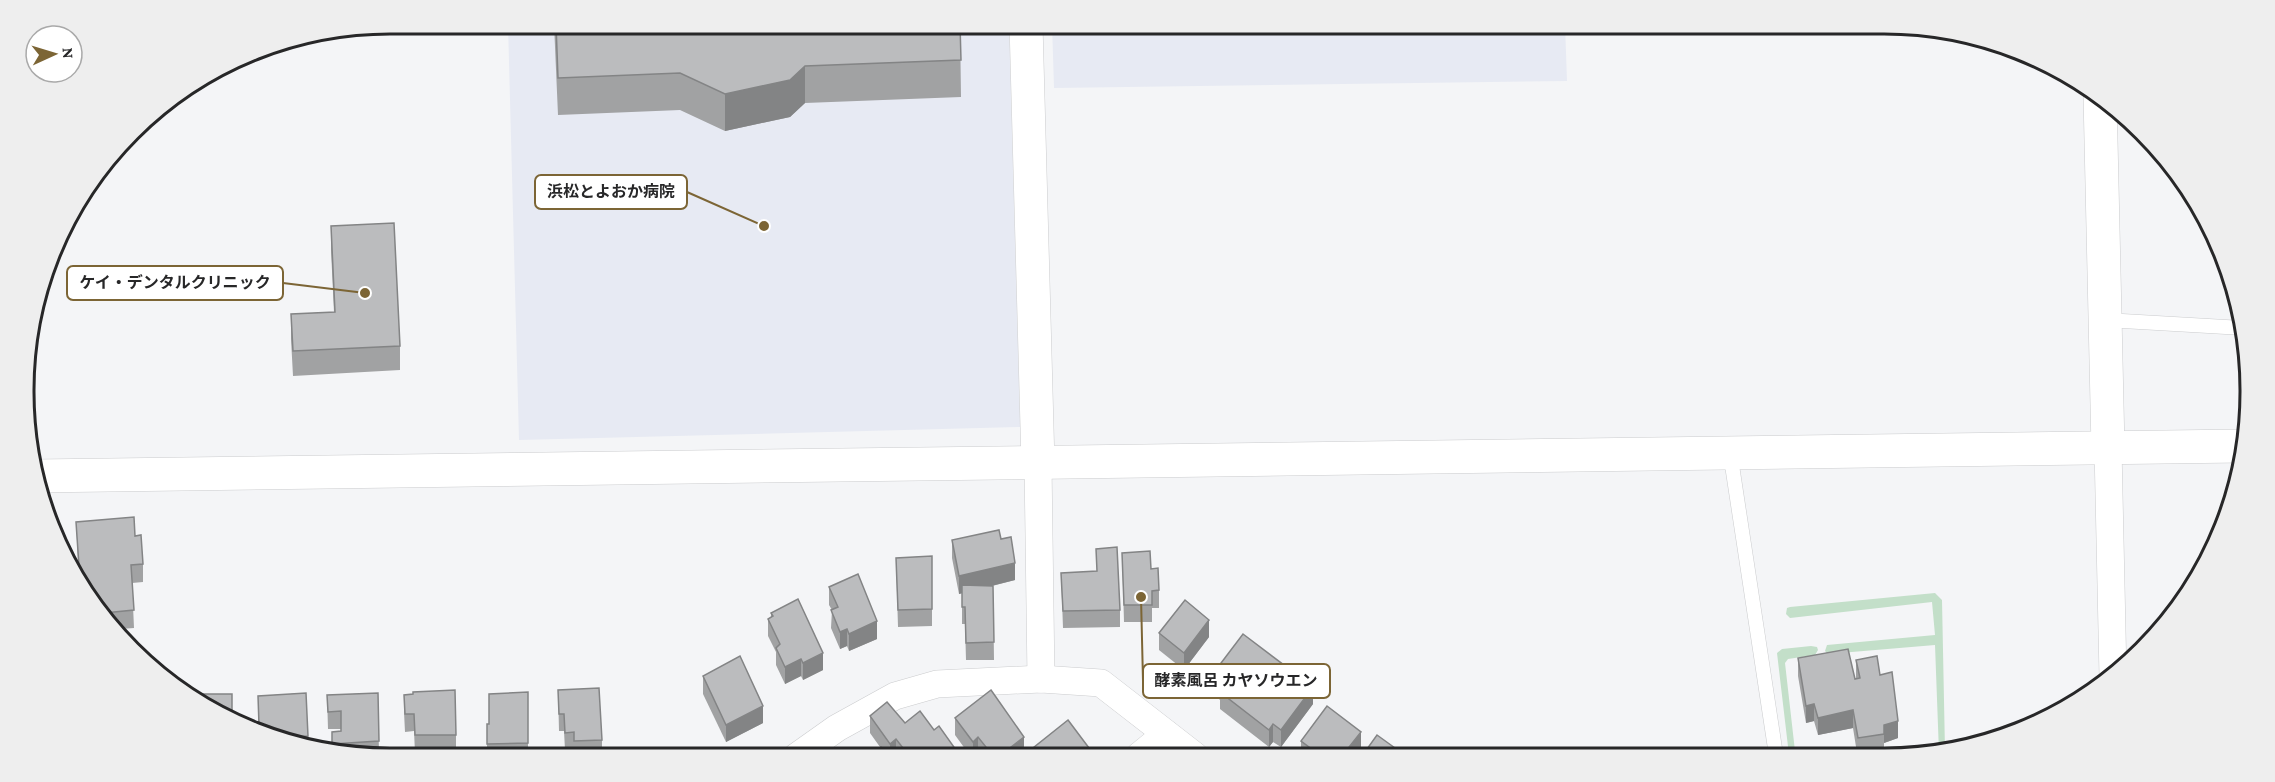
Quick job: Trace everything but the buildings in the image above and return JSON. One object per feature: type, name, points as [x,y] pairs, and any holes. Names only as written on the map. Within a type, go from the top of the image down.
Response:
[{"type":"street","points":[[1026,34],[1038,464],[1041,679]]},
{"type":"street","points":[[2100,107],[2113,664]]},
{"type":"street","points":[[45,476],[2236,446]]},
{"type":"street","points":[[809,748],[837,728],[895,696],[937,684],[1041,679],[1101,683],[1184,748]]},
{"type":"street","points":[[1148,748],[1166,734]]},
{"type":"lane","points":[[2105,320],[2235,328]]},
{"type":"lane","points":[[1730,452],[1775,748]]},
{"type":"shaded area","points":[[508,34],[1009,34],[1020,427],[519,440]]},
{"type":"shaded area","points":[[1052,34],[1565,34],[1567,81],[1054,88]]},
{"type":"green space","points":[[1935,593],[1942,600],[1945,742],[1939,743],[1935,645],[1828,654],[1825,651],[1827,645],[1935,635],[1932,602],[1790,618],[1786,614],[1787,608]]},
{"type":"green space","points":[[1811,646],[1817,647],[1818,650],[1815,655],[1788,659],[1785,663],[1795,748],[1788,748],[1777,653],[1782,649]]},
{"type":"place","name":"浜松とよおか病院","points":[[764,226]]},
{"type":"place","name":"ケイ・デンタルクリニック","points":[[365,293]]},
{"type":"place","name":"酵素風呂 カヤソウエン","points":[[1141,597]]}]
